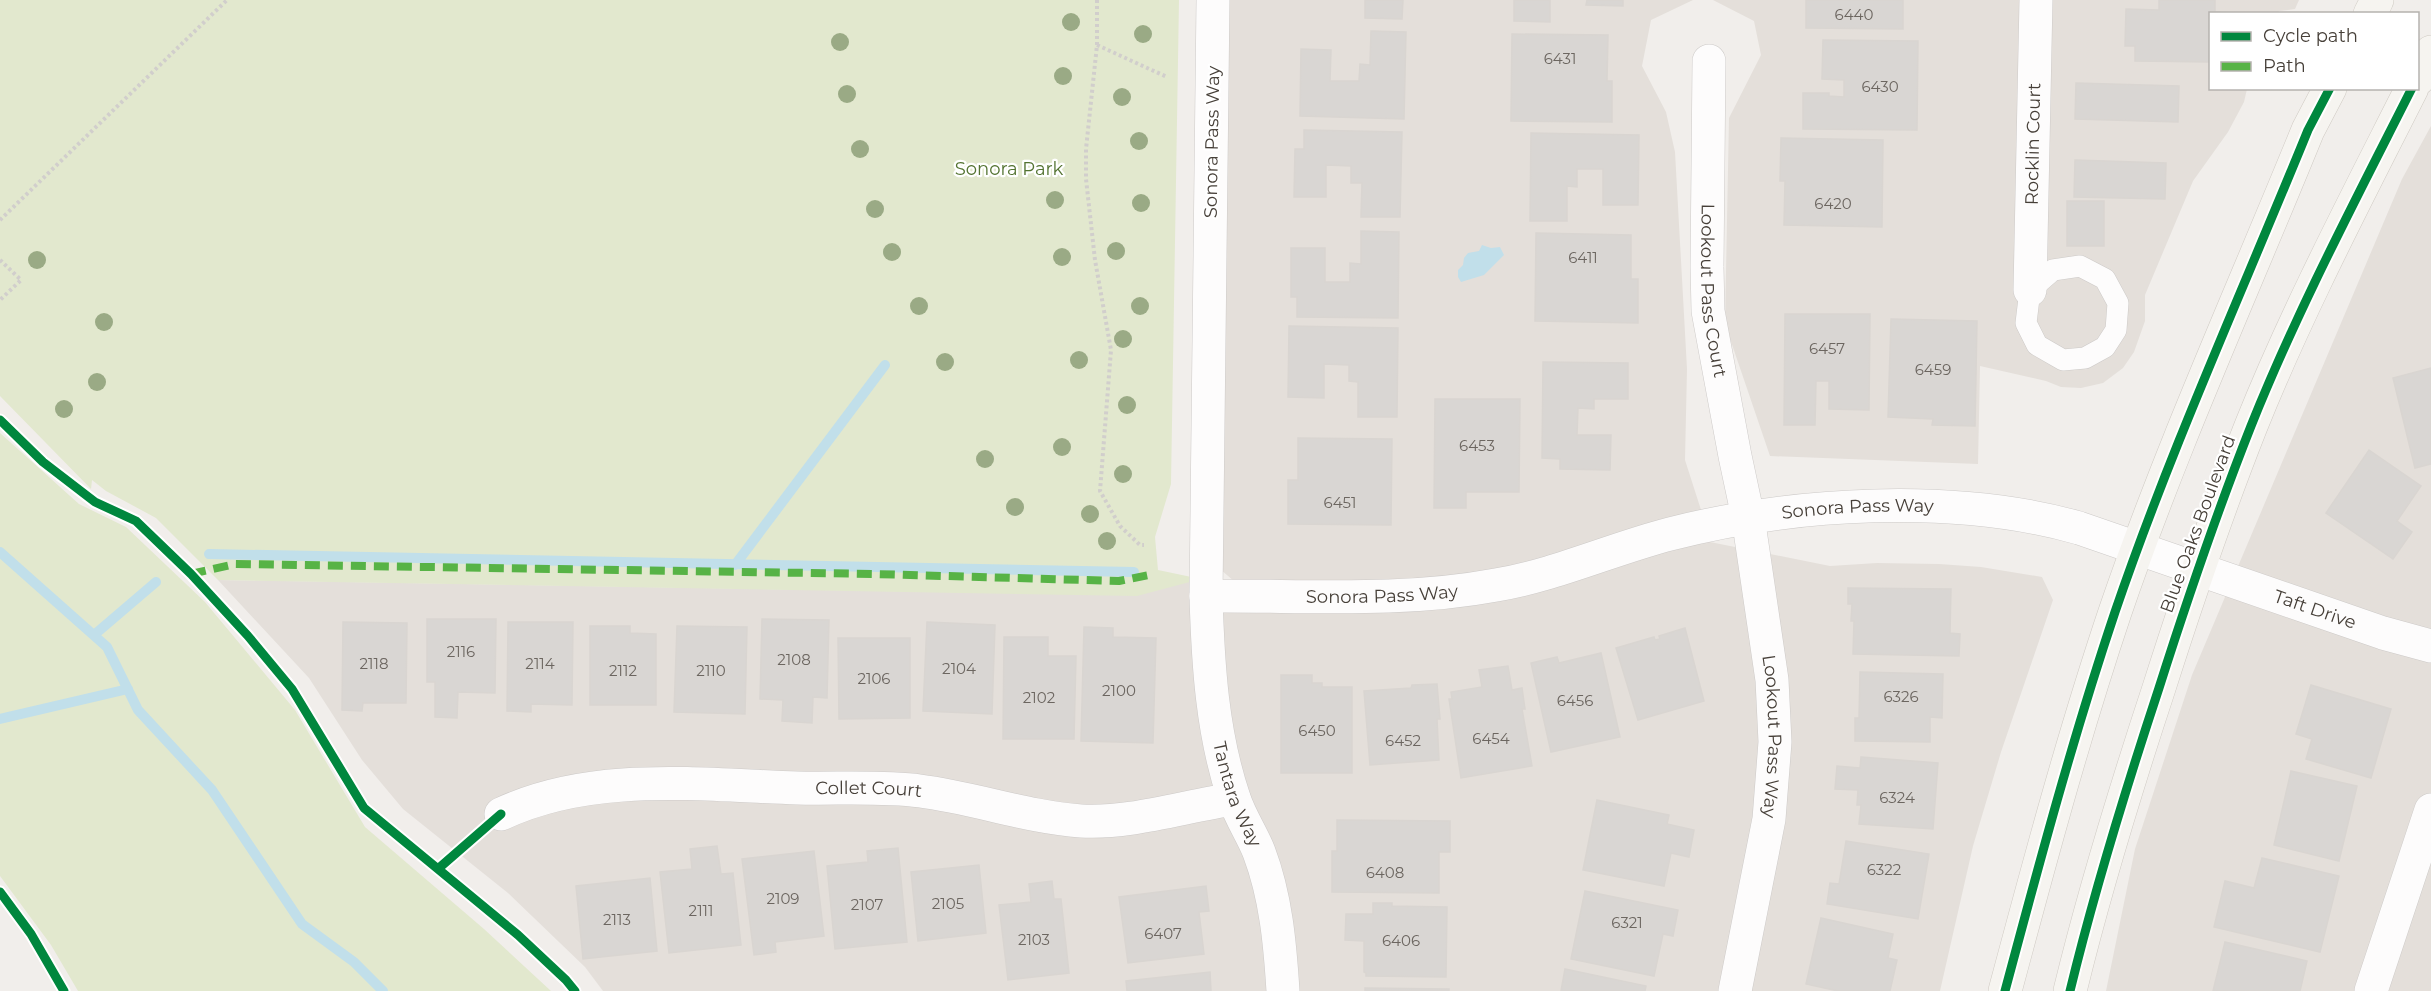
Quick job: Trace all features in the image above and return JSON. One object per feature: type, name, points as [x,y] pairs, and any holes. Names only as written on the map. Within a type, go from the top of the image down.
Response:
[{"type":"main road","points":[[2419,77],[2431,52]]},
{"type":"main road","points":[[2005,991],[2071,749],[2116,611],[2191,414],[2308,130],[2329,90]]},
{"type":"main road","name":"Blue Oaks Boulevard","points":[[2070,991],[2090,910],[2132,768],[2199,569],[2251,425],[2293,332],[2411,90]]},
{"type":"street","name":"Sonora Pass Way","points":[[1213,0],[1206,596],[1384,597],[1488,587],[1550,572],[1667,534],[1748,517],[1839,508],[1949,508],[2046,518],[2199,569]]},
{"type":"street","name":"Rocklin Court","points":[[2030,290],[2036,0]]},
{"type":"street","name":"Lookout Pass Court","points":[[1709,61],[1708,311],[1748,517]]},
{"type":"street","name":"Lookout Pass Way","points":[[1735,991],[1769,819],[1775,742],[1772,680],[1748,517]]},
{"type":"street","name":"Taft Drive","points":[[2199,569],[2383,633],[2431,646]]},
{"type":"street","name":"Tantara Way","points":[[1206,596],[1207,660],[1213,711],[1234,799],[1259,851],[1272,895],[1279,937],[1283,991]]},
{"type":"street","name":"Collet Court","points":[[501,814],[523,803],[554,795],[596,788],[645,784],[920,791],[1030,816],[1083,821],[1124,819],[1234,799]]},
{"type":"street","points":[[2371,991],[2431,810]]},
{"type":"lane","points":[[2080,267],[2105,279],[2118,303],[2116,330],[2105,347],[2085,358],[2063,360],[2037,345],[2026,323],[2030,290],[2053,270],[2080,267]]},
{"type":"path","points":[[0,220],[227,0]]},
{"type":"path","points":[[1097,0],[1086,179],[1095,260],[1111,350],[1100,492],[1120,526],[1140,545],[1144,545]]},
{"type":"path","points":[[1096,45],[1167,77]]},
{"type":"path","points":[[0,260],[21,280],[0,300]]},
{"type":"shaded area","points":[[1224,0],[1693,0],[1651,20],[1642,66],[1666,112],[1675,152],[1687,369],[1685,460],[1702,513],[1621,538],[1447,582],[1235,582],[1220,569]]},
{"type":"shaded area","points":[[1713,0],[2299,0],[2295,9],[2278,12],[2209,12],[2209,90],[2247,90],[2244,102],[2228,132],[2193,181],[2145,295],[2145,321],[2134,352],[2123,368],[2103,383],[2081,388],[2061,387],[2046,381],[1980,366],[1978,464],[1770,456],[1725,324],[1729,118],[1761,55],[1754,21]]},
{"type":"shaded area","points":[[2431,126],[2431,991],[2106,991],[2135,849],[2192,675],[2402,179]]},
{"type":"shaded area","points":[[1700,540],[1830,566],[1877,563],[1939,564],[1981,567],[2042,577],[2053,600],[2001,752],[1973,846],[1940,991],[603,991],[585,967],[508,893],[403,809],[362,760],[309,678],[218,580],[1007,593],[1201,579],[1258,607]]},
{"type":"green space","name":"Sonora Park","points":[[0,0],[1179,0],[1171,484],[1155,537],[1158,570],[1201,579],[1137,596],[218,580],[156,518],[106,491],[92,480],[91,489],[0,396]]},
{"type":"green space","points":[[0,433],[79,504],[126,527],[205,602],[295,710],[365,827],[484,929],[551,991],[78,991],[51,945],[0,876]]},
{"type":"water","points":[[1482,245],[1491,248],[1500,247],[1504,255],[1484,275],[1461,282],[1458,270],[1463,265],[1464,258],[1468,253],[1479,251]]},
{"type":"building","points":[[1365,0],[1403,0],[1402,19],[1365,18]]},
{"type":"building","points":[[1514,0],[1550,0],[1550,22],[1514,21]]},
{"type":"building","points":[[1587,0],[1623,0],[1623,6],[1586,5]]},
{"type":"building","points":[[1806,0],[1903,0],[1903,29],[1806,28]]},
{"type":"building","points":[[2159,0],[2215,0],[2215,12],[2209,12],[2209,62],[2135,61],[2135,46],[2125,46],[2126,9],[2159,10]]},
{"type":"building","points":[[1371,31],[1406,32],[1404,119],[1300,116],[1301,49],[1331,50],[1330,81],[1359,81],[1360,64],[1370,65]]},
{"type":"building","points":[[1512,34],[1608,35],[1607,81],[1612,81],[1612,122],[1511,121]]},
{"type":"building","points":[[1823,40],[1918,41],[1917,130],[1803,129],[1803,93],[1829,93],[1829,96],[1844,97],[1844,80],[1822,79]]},
{"type":"building","points":[[2076,83],[2179,86],[2178,122],[2075,119]]},
{"type":"building","points":[[1304,130],[1402,132],[1400,217],[1361,217],[1362,183],[1351,183],[1351,166],[1326,165],[1326,197],[1294,197],[1295,149],[1304,149]]},
{"type":"building","points":[[1531,133],[1639,135],[1638,205],[1603,205],[1603,169],[1577,169],[1577,187],[1567,186],[1567,221],[1530,221]]},
{"type":"building","points":[[1781,138],[1883,140],[1882,227],[1784,225],[1785,181],[1780,181]]},
{"type":"building","points":[[2075,160],[2166,163],[2165,199],[2074,197]]},
{"type":"building","points":[[2067,201],[2104,201],[2104,246],[2067,246]]},
{"type":"building","points":[[1361,231],[1399,232],[1398,318],[1297,317],[1297,297],[1291,297],[1291,248],[1325,248],[1325,282],[1350,282],[1350,263],[1361,264]]},
{"type":"building","points":[[1536,233],[1631,235],[1631,279],[1638,279],[1638,323],[1535,321]]},
{"type":"building","points":[[1785,314],[1870,314],[1869,410],[1829,409],[1829,381],[1816,381],[1815,425],[1784,425]]},
{"type":"building","points":[[1891,319],[1977,321],[1975,426],[1932,425],[1933,419],[1888,417]]},
{"type":"building","points":[[1289,326],[1398,328],[1397,417],[1358,417],[1358,382],[1349,381],[1349,365],[1324,364],[1324,398],[1288,397]]},
{"type":"building","points":[[1543,362],[1628,363],[1628,399],[1594,399],[1594,409],[1578,408],[1577,435],[1611,435],[1610,470],[1560,469],[1560,459],[1542,458]]},
{"type":"building","points":[[2431,368],[2431,464],[2415,468],[2393,378]]},
{"type":"building","points":[[1435,399],[1520,399],[1519,492],[1466,492],[1466,508],[1434,508]]},
{"type":"building","points":[[1298,438],[1392,439],[1391,525],[1288,524],[1288,480],[1298,480]]},
{"type":"building","points":[[2369,450],[2421,486],[2397,521],[2412,532],[2393,559],[2326,513]]},
{"type":"building","points":[[1848,588],[1951,589],[1950,633],[1960,634],[1959,656],[1853,654],[1854,621],[1851,621],[1852,604],[1848,604]]},
{"type":"building","points":[[427,619],[496,619],[495,693],[458,692],[457,718],[435,717],[435,682],[427,682]]},
{"type":"building","points":[[762,619],[829,620],[827,698],[813,697],[812,723],[782,721],[783,700],[760,699]]},
{"type":"building","points":[[343,622],[407,623],[406,703],[363,703],[362,711],[342,710]]},
{"type":"building","points":[[508,622],[573,622],[572,705],[531,704],[531,712],[507,711]]},
{"type":"building","points":[[927,622],[995,625],[992,714],[923,711]]},
{"type":"building","points":[[590,626],[630,626],[630,633],[656,634],[656,705],[590,705]]},
{"type":"building","points":[[677,626],[747,627],[745,714],[674,712]]},
{"type":"building","points":[[1084,627],[1113,628],[1113,637],[1156,638],[1153,743],[1081,741]]},
{"type":"building","points":[[1685,628],[1704,701],[1638,720],[1616,648],[1654,637],[1655,640],[1660,639],[1659,636]]},
{"type":"building","points":[[1004,637],[1048,637],[1048,656],[1076,656],[1074,739],[1003,739]]},
{"type":"building","points":[[838,638],[910,638],[910,718],[839,719]]},
{"type":"building","points":[[1601,653],[1620,737],[1551,752],[1531,663],[1557,657],[1559,663]]},
{"type":"building","points":[[1508,666],[1512,690],[1522,688],[1525,709],[1522,709],[1532,766],[1461,778],[1449,699],[1452,699],[1451,692],[1482,687],[1479,670]]},
{"type":"building","points":[[1860,672],[1943,674],[1942,718],[1930,717],[1930,742],[1855,741],[1855,718],[1859,718]]},
{"type":"building","points":[[1281,675],[1312,675],[1312,683],[1322,683],[1322,687],[1352,687],[1352,773],[1281,773]]},
{"type":"building","points":[[1437,684],[1440,719],[1437,719],[1439,760],[1370,765],[1364,691]]},
{"type":"building","points":[[2311,685],[2391,709],[2371,778],[2306,759],[2312,739],[2296,734]]},
{"type":"building","points":[[1861,757],[1938,763],[1933,829],[1859,824],[1861,805],[1857,805],[1858,790],[1835,789],[1837,766],[1860,768]]},
{"type":"building","points":[[2291,771],[2357,786],[2339,861],[2274,845]]},
{"type":"building","points":[[1597,800],[1669,815],[1667,824],[1694,830],[1689,857],[1671,853],[1664,886],[1583,870]]},
{"type":"building","points":[[1337,820],[1450,821],[1450,852],[1439,852],[1439,893],[1332,892],[1332,851],[1337,851]]},
{"type":"building","points":[[1846,841],[1929,854],[1918,919],[1827,904],[1830,883],[1839,884]]},
{"type":"building","points":[[717,846],[721,874],[733,873],[741,945],[669,953],[660,872],[692,869],[690,849]]},
{"type":"building","points":[[898,848],[907,942],[835,949],[827,866],[868,862],[867,851]]},
{"type":"building","points":[[814,851],[824,936],[775,942],[776,952],[754,955],[742,859]]},
{"type":"building","points":[[2262,858],[2339,876],[2320,952],[2214,927],[2225,881],[2254,888]]},
{"type":"building","points":[[979,865],[986,933],[918,941],[911,872]]},
{"type":"building","points":[[650,878],[657,951],[583,959],[576,886]]},
{"type":"building","points":[[1052,881],[1054,899],[1061,899],[1069,973],[1008,980],[999,905],[1031,902],[1029,884]]},
{"type":"building","points":[[1206,886],[1209,911],[1199,912],[1204,954],[1128,963],[1119,897]]},
{"type":"building","points":[[1585,891],[1678,910],[1673,936],[1663,934],[1654,976],[1571,959]]},
{"type":"building","points":[[1373,903],[1392,903],[1392,906],[1447,907],[1446,977],[1366,976],[1364,941],[1345,940],[1346,914],[1373,914]]},
{"type":"building","points":[[1821,918],[1893,934],[1888,958],[1897,960],[1890,991],[1838,991],[1806,984]]},
{"type":"building","points":[[2225,942],[2307,961],[2300,991],[2213,991]]},
{"type":"building","points":[[1565,969],[1646,986],[1645,991],[1561,991]]},
{"type":"building","points":[[1210,972],[1211,991],[1127,991],[1126,981]]},
{"type":"building","points":[[1365,988],[1449,989],[1449,991],[1365,991]]},
{"type":"waterway","points":[[735,565],[885,365]]},
{"type":"waterway","points":[[0,552],[107,647],[138,710],[212,790],[302,924],[354,962],[383,991]]},
{"type":"waterway","points":[[209,554],[1134,572]]},
{"type":"waterway","points":[[94,635],[156,582]]},
{"type":"waterway","points":[[0,719],[128,689]]},
{"type":"marked path","points":[[191,574],[235,564],[875,574],[1119,581],[1149,575]]},
{"type":"cycle path","points":[[2005,991],[2071,753],[2115,612],[2184,430],[2308,130],[2329,90]]},
{"type":"cycle path","points":[[2070,991],[2100,876],[2135,763],[2191,589],[2238,458],[2307,298],[2411,90]]},
{"type":"cycle path","points":[[0,420],[43,462],[95,502],[136,521],[191,574],[248,636],[292,689],[364,808],[518,935],[575,991]]},
{"type":"cycle path","points":[[439,868],[501,814]]},
{"type":"cycle path","points":[[0,892],[31,934],[64,991]]}]
